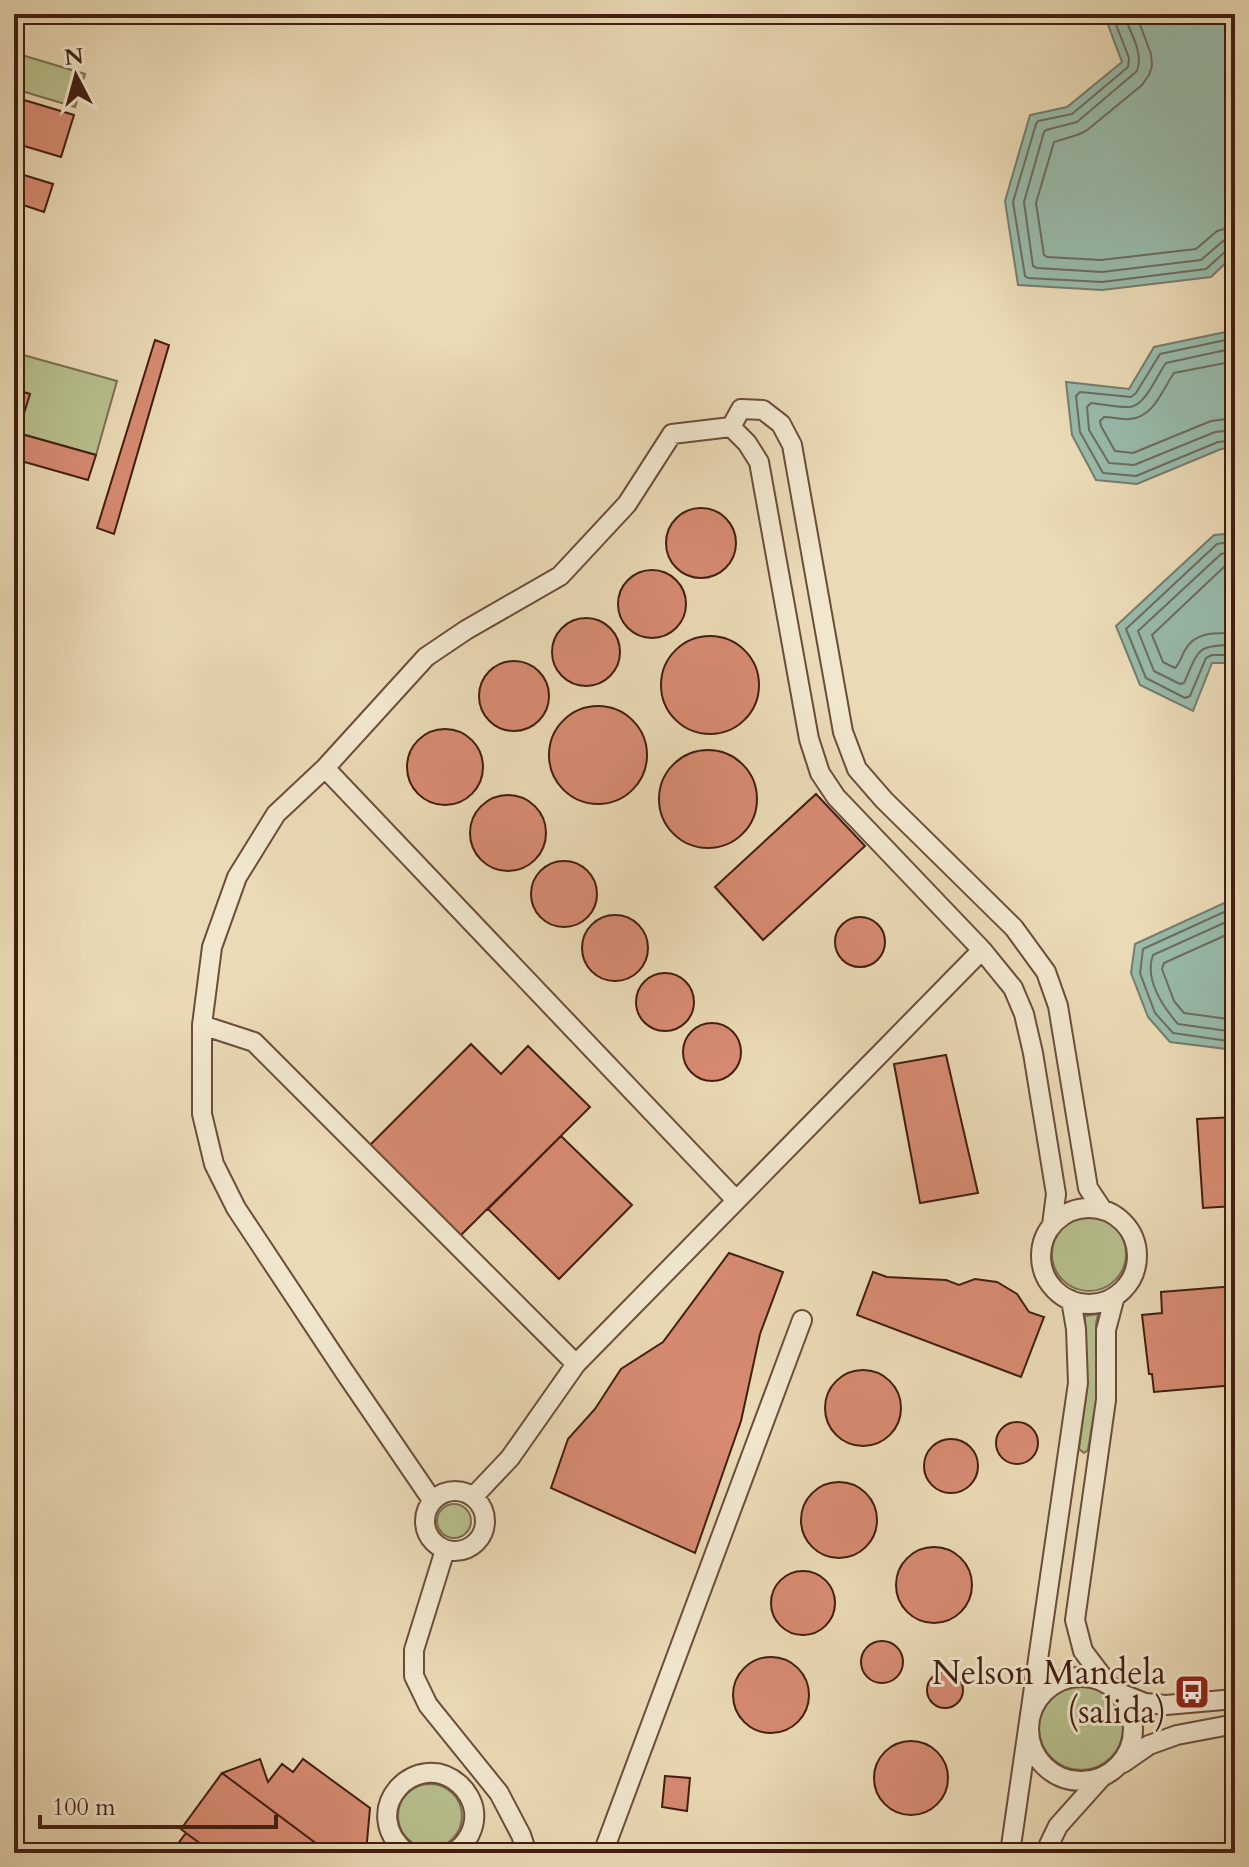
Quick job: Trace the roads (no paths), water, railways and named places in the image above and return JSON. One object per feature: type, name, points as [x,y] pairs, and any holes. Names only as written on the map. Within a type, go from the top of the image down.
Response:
[{"type":"street","points":[[731,427],[741,409],[763,410],[781,424],[792,445],[843,732],[857,769],[884,800],[1014,928],[1046,972],[1058,1006],[1088,1188],[1102,1209]]},
{"type":"street","points":[[432,1500],[236,1208],[214,1164],[202,1114],[202,1025],[212,947],[237,877],[276,814],[325,768],[426,657],[466,630],[560,576],[627,504],[672,434],[731,427]]},
{"type":"street","points":[[731,427],[747,443],[759,462],[809,739],[820,773],[836,797],[982,950],[1013,988],[1024,1014],[1056,1194],[1052,1225]]},
{"type":"street","points":[[325,768],[736,1200]]},
{"type":"street","points":[[474,1496],[510,1458],[576,1364],[982,950]]},
{"type":"street","points":[[202,1025],[254,1042],[576,1364]]},
{"type":"street","points":[[1033,1053],[1066,1048]]},
{"type":"street","points":[[1102,1209],[1127,1226],[1133,1238],[1137,1250],[1132,1276],[1115,1296],[1101,1302],[1071,1300],[1057,1292],[1047,1280],[1041,1250],[1046,1235],[1062,1216],[1075,1210],[1102,1209]]},
{"type":"street","points":[[1115,1296],[1106,1330],[1106,1400],[1075,1620],[1083,1651],[1128,1705],[1133,1720],[1129,1751],[1120,1764]]},
{"type":"street","points":[[1010,1853],[1078,1383],[1076,1329],[1071,1300]]},
{"type":"street","points":[[603,1853],[802,1320]]},
{"type":"street","points":[[448,1491],[466,1492],[474,1496],[486,1521],[484,1530],[473,1545],[455,1551],[436,1545],[429,1538],[424,1518],[432,1500],[448,1491]]},
{"type":"street","points":[[445,1550],[414,1650],[414,1676],[428,1705],[499,1793],[527,1853]]},
{"type":"street","points":[[1101,1778],[1084,1781],[1066,1779],[1038,1759],[1031,1743],[1029,1726],[1033,1709],[1042,1694],[1056,1682],[1073,1677],[1091,1677],[1145,1703],[1166,1705],[1235,1699]]},
{"type":"street","points":[[1045,1853],[1058,1826],[1101,1778],[1120,1764],[1149,1745],[1177,1735],[1235,1724]]},
{"type":"street","points":[[386,1853],[389,1802],[396,1789],[408,1779],[436,1773],[450,1777],[462,1786],[470,1797],[474,1811],[469,1838],[457,1852]]},
{"type":"street","points":[[387,1821],[390,1834],[407,1853]]},
{"type":"water","points":[[1104,14],[1235,14],[1235,254],[1211,277],[1102,290],[1018,285],[1005,201],[1030,115],[1067,107],[1122,62]]},
{"type":"water","points":[[1235,330],[1235,447],[1221,449],[1137,484],[1096,480],[1072,435],[1066,382],[1129,389],[1154,347]]},
{"type":"water","points":[[1235,533],[1235,663],[1212,663],[1193,711],[1140,685],[1116,626],[1214,535]]},
{"type":"water","points":[[1235,898],[1235,1050],[1170,1042],[1148,1017],[1131,973],[1135,944]]},
{"type":"place","name":"Nelson Mandela (salida)","points":[[1192,1692]]}]
